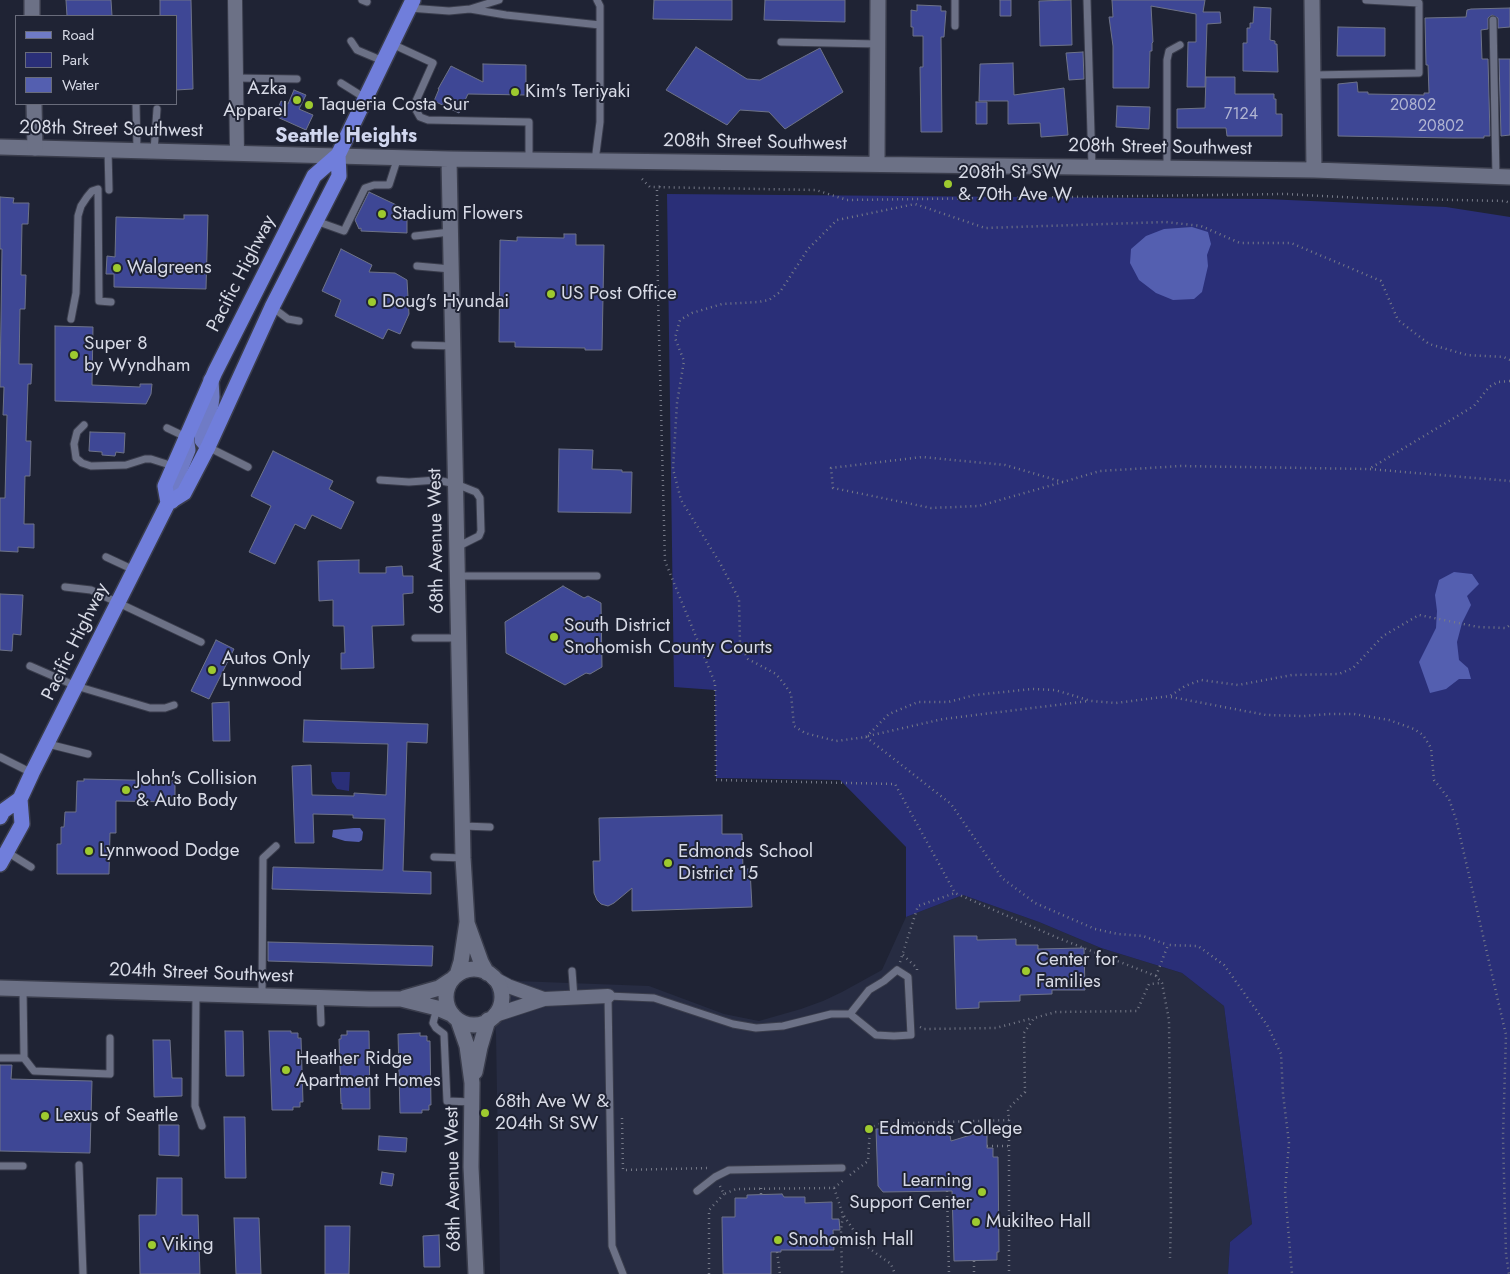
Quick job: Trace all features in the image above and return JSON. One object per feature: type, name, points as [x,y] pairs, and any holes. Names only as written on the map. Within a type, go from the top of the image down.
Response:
[{"type":"highway","name":"Pacific Highway","points":[[170,502],[165,486],[211,380],[314,176],[338,155],[411,4]]},
{"type":"highway","name":"Pacific Highway","points":[[3,858],[22,824],[20,800],[32,773],[170,502],[184,493],[208,447],[272,307],[339,176],[338,155]]},
{"type":"highway","name":"Pacific Highway","points":[[0,818],[3,811],[20,800]]},
{"type":"main road","points":[[208,447],[202,440],[202,433],[211,405],[211,380]]},
{"type":"main road","points":[[170,502],[173,487],[188,450],[186,437]]},
{"type":"street","points":[[32,0],[32,15]]},
{"type":"street","points":[[235,0],[237,153]]},
{"type":"street","points":[[877,164],[878,0]]},
{"type":"street","points":[[1312,0],[1314,170]]},
{"type":"street","points":[[34,105],[35,148]]},
{"type":"street","name":"208th Street Southwest","points":[[0,147],[448,159],[1314,170],[1503,177]]},
{"type":"street","name":"68th Avenue West","points":[[448,159],[466,922],[461,962],[454,978]]},
{"type":"street","name":"68th Avenue West","points":[[466,922],[490,975]]},
{"type":"street","points":[[544,999],[508,986],[480,970],[472,970],[454,978],[448,987],[446,1002],[455,1018],[473,1025],[544,999],[608,996]]},
{"type":"street","points":[[490,975],[501,992],[501,1000],[492,1018]]},
{"type":"street","name":"204th Street Southwest","points":[[401,999],[439,988],[454,978]]},
{"type":"street","name":"204th Street Southwest","points":[[0,988],[401,999],[437,1008],[455,1018]]},
{"type":"street","name":"68th Avenue West","points":[[455,1018],[466,1046],[472,1083],[471,1167],[476,1274]]},
{"type":"street","name":"68th Avenue West","points":[[472,1083],[480,1046],[492,1018]]},
{"type":"lane","points":[[411,4],[449,11],[470,9],[499,0]]},
{"type":"lane","points":[[595,161],[600,122],[600,6],[597,0]]},
{"type":"lane","points":[[955,0],[955,26]]},
{"type":"lane","points":[[1087,0],[1092,167]]},
{"type":"lane","points":[[1313,74],[1419,73],[1419,3],[1366,0]]},
{"type":"lane","points":[[470,9],[506,15],[600,25]]},
{"type":"lane","points":[[1494,20],[1503,177]]},
{"type":"lane","points":[[351,41],[358,50],[383,61]]},
{"type":"lane","points":[[781,42],[878,44]]},
{"type":"lane","points":[[392,44],[433,63],[416,101],[416,110],[420,117],[428,120],[528,122],[530,160]]},
{"type":"lane","points":[[1167,168],[1167,60],[1169,50],[1180,45]]},
{"type":"lane","points":[[236,78],[297,79]]},
{"type":"lane","points":[[341,83],[366,99]]},
{"type":"lane","points":[[136,105],[137,150]]},
{"type":"lane","points":[[154,151],[157,109]]},
{"type":"lane","points":[[108,149],[108,190]]},
{"type":"lane","points":[[316,221],[344,231],[365,188],[389,186],[398,157]]},
{"type":"lane","points":[[71,319],[76,293],[78,216],[81,206],[87,197],[92,191],[98,189],[99,301],[111,302]]},
{"type":"lane","points":[[415,236],[450,232]]},
{"type":"lane","points":[[417,266],[451,269]]},
{"type":"lane","points":[[272,307],[288,319],[299,321]]},
{"type":"lane","points":[[415,345],[452,346]]},
{"type":"lane","points":[[84,425],[77,432],[74,444],[76,458],[82,464],[91,466],[126,465],[151,459],[173,466]]},
{"type":"lane","points":[[167,428],[186,437]]},
{"type":"lane","points":[[208,447],[248,467]]},
{"type":"lane","points":[[380,480],[438,480],[456,484],[476,492],[480,498],[481,530],[479,536],[457,548]]},
{"type":"lane","points":[[106,557],[134,570]]},
{"type":"lane","points":[[458,576],[597,576]]},
{"type":"lane","points":[[65,587],[91,590],[200,642]]},
{"type":"lane","points":[[415,638],[458,638]]},
{"type":"lane","points":[[30,666],[76,686],[150,708],[165,708],[174,705]]},
{"type":"lane","points":[[48,744],[88,754]]},
{"type":"lane","points":[[0,757],[32,773]]},
{"type":"lane","points":[[463,826],[490,826]]},
{"type":"lane","points":[[262,996],[263,858],[276,846]]},
{"type":"lane","points":[[434,857],[464,858]]},
{"type":"lane","points":[[3,858],[31,868]]},
{"type":"lane","points":[[623,1274],[612,1246],[608,996],[654,998],[733,1024],[756,1028],[783,1026],[831,1014],[850,1014],[876,1034],[911,1035],[908,978],[896,970],[884,981],[869,990],[850,1014]]},
{"type":"lane","points":[[572,971],[574,998]]},
{"type":"lane","points":[[23,989],[24,1058],[34,1071],[110,1074],[110,1038]]},
{"type":"lane","points":[[196,994],[195,1106],[202,1126]]},
{"type":"lane","points":[[320,998],[322,1022]]},
{"type":"lane","points":[[437,1008],[433,1023],[445,1036],[447,1101],[472,1102]]},
{"type":"lane","points":[[0,1058],[24,1058]]},
{"type":"lane","points":[[79,1165],[82,1274]]},
{"type":"lane","points":[[1,1166],[23,1166]]},
{"type":"lane","points":[[697,1191],[715,1177],[730,1170],[842,1168]]},
{"type":"path","points":[[642,178],[650,187],[816,190],[848,200],[1286,194],[1360,198],[1505,200],[1510,202]]},
{"type":"path","points":[[660,186],[657,190],[658,297],[665,561],[716,683],[716,780],[895,784],[955,893],[1058,938],[1156,976],[1162,984],[1169,1020],[1170,1258]]},
{"type":"path","points":[[1509,1274],[1506,1254],[1502,1137],[1506,1034],[1456,819],[1449,799],[1434,780],[1431,748],[1423,735],[1414,728],[1389,720],[1354,714],[1266,715],[1170,696],[1116,703],[1091,701],[943,719],[836,742],[805,733],[794,726],[788,689],[776,674],[748,659],[740,644],[739,599],[720,563],[681,500],[674,469],[677,403],[684,361],[675,338],[680,320],[699,310],[722,304],[769,300],[780,292],[808,249],[837,220],[915,204],[985,228],[1166,222],[1201,226],[1240,243],[1291,243],[1381,281],[1398,320],[1429,344],[1467,355],[1504,357],[1510,360]]},
{"type":"path","points":[[1369,470],[1474,406],[1489,387],[1498,382],[1510,381]]},
{"type":"path","points":[[1063,482],[1005,465],[922,457],[831,468],[833,488],[931,508],[979,506],[1063,482],[1100,471],[1181,466],[1369,470],[1510,481]]},
{"type":"path","points":[[1170,696],[1185,686],[1202,680],[1238,685],[1292,675],[1339,674],[1353,668],[1383,636],[1419,615],[1478,627],[1506,628],[1510,625]]},
{"type":"path","points":[[866,737],[889,714],[918,702],[948,702],[975,695],[1032,689],[1055,690],[1091,701]]},
{"type":"path","points":[[866,737],[952,804],[1002,878],[1035,903],[1096,929],[1118,934],[1143,936],[1168,945],[1198,946],[1224,965],[1267,1025],[1282,1054],[1283,1094],[1289,1143],[1285,1191],[1292,1274]]},
{"type":"path","points":[[896,970],[903,956],[918,906],[955,893]]},
{"type":"path","points":[[1156,976],[1168,945]]},
{"type":"path","points":[[903,956],[917,968],[917,977]]},
{"type":"path","points":[[919,1027],[924,1030],[996,1028],[1056,1012],[1137,1011],[1150,984],[1162,984]]},
{"type":"path","points":[[1009,1274],[1008,1109],[1025,1092],[1024,1033],[1034,1018]]},
{"type":"path","points":[[622,1113],[623,1170],[709,1168],[712,1172]]},
{"type":"path","points":[[709,1274],[709,1210],[724,1194],[736,1189],[834,1188],[868,1161],[870,1128],[879,1124],[1009,1120]]},
{"type":"path","points":[[987,1146],[1009,1146]]},
{"type":"path","points":[[719,1184],[724,1194]]},
{"type":"path","points":[[761,1188],[761,1195]]},
{"type":"path","points":[[834,1188],[843,1215],[863,1244],[891,1264],[896,1274]]},
{"type":"path","points":[[947,1191],[948,1274]]},
{"type":"path","points":[[842,1274],[841,1224],[843,1215]]},
{"type":"path","points":[[777,1252],[780,1274]]},
{"type":"path","points":[[974,1261],[974,1274]]},
{"type":"shaded area","name":"Edmonds College","points":[[963,895],[1039,922],[1101,948],[1182,973],[1224,1006],[1252,1224],[1230,1242],[1228,1274],[500,1274],[496,1034],[490,980],[649,986],[724,1014],[759,1021],[823,1001],[882,970],[906,917]]},
{"type":"green space","points":[[667,194],[1266,199],[1446,207],[1510,217],[1510,1274],[1228,1274],[1230,1242],[1252,1224],[1224,1006],[1182,973],[1101,948],[1039,922],[963,895],[906,917],[906,847],[840,780],[716,778],[715,690],[674,687]]},
{"type":"green space","points":[[331,772],[350,772],[349,791],[337,789],[332,782]]},
{"type":"water","points":[[1192,227],[1208,232],[1211,244],[1207,255],[1208,266],[1202,292],[1194,299],[1173,300],[1156,293],[1139,280],[1130,263],[1131,249],[1146,236],[1164,229]]},
{"type":"water","points":[[1454,572],[1472,574],[1479,584],[1467,596],[1471,605],[1462,623],[1457,642],[1459,660],[1468,668],[1471,679],[1459,679],[1446,689],[1430,693],[1419,662],[1436,628],[1437,611],[1435,595],[1439,580]]},
{"type":"water","points":[[360,828],[363,832],[362,840],[359,842],[345,841],[332,837],[333,830]]},
{"type":"building","points":[[66,0],[111,0],[112,15],[67,15]]},
{"type":"building","points":[[160,0],[191,0],[193,89],[178,90],[178,15],[160,15]]},
{"type":"building","points":[[654,0],[732,0],[732,20],[653,19]]},
{"type":"building","points":[[765,0],[845,0],[845,22],[764,20]]},
{"type":"building","points":[[1000,0],[1011,0],[1011,16],[1000,16]]},
{"type":"building","points":[[1071,0],[1072,45],[1040,46],[1039,1]]},
{"type":"building","points":[[1112,0],[1205,0],[1203,12],[1220,12],[1221,23],[1207,24],[1205,87],[1187,87],[1188,42],[1196,42],[1196,14],[1151,6],[1153,42],[1152,51],[1150,51],[1149,88],[1113,88],[1113,46],[1109,17],[1113,17]]},
{"type":"building","points":[[917,5],[941,6],[941,11],[946,11],[944,37],[941,37],[942,132],[921,132],[920,67],[923,67],[923,36],[913,36],[913,27],[911,27],[911,10],[917,11]]},
{"type":"building","points":[[1254,7],[1271,8],[1270,40],[1275,41],[1275,44],[1277,44],[1278,72],[1243,71],[1243,43],[1247,43],[1247,28],[1250,28],[1250,23],[1253,23]]},
{"type":"building","points":[[1510,8],[1510,27],[1498,28],[1498,18],[1492,15],[1488,18],[1488,29],[1481,30],[1482,59],[1488,59],[1490,136],[1484,136],[1484,138],[1453,138],[1338,136],[1338,84],[1357,82],[1358,92],[1368,92],[1368,94],[1424,95],[1424,93],[1429,93],[1428,65],[1426,65],[1425,18],[1466,17],[1467,10],[1471,9]]},
{"type":"building","points":[[1338,27],[1385,28],[1385,56],[1337,56]]},
{"type":"building","points":[[696,47],[747,79],[760,80],[820,48],[843,92],[785,129],[769,112],[740,110],[727,125],[666,90]]},
{"type":"building","points":[[1083,52],[1084,79],[1069,80],[1066,53]]},
{"type":"building","points":[[1499,59],[1510,59],[1510,135],[1501,136]]},
{"type":"building","points":[[1013,63],[1014,95],[1064,88],[1068,135],[1041,137],[1040,123],[1008,124],[1008,101],[979,101],[980,64]]},
{"type":"building","points":[[483,64],[526,65],[526,95],[468,94],[459,113],[434,101],[438,89],[451,66],[483,82]]},
{"type":"building","points":[[1206,77],[1235,77],[1235,94],[1274,94],[1276,114],[1282,114],[1282,136],[1227,136],[1226,128],[1177,128],[1177,109],[1205,108]]},
{"type":"building","points":[[294,90],[306,95],[299,109],[313,115],[306,130],[275,116],[281,101],[288,104]]},
{"type":"building","points":[[976,102],[987,102],[987,124],[976,124]]},
{"type":"building","points":[[1117,106],[1150,107],[1149,129],[1116,127]]},
{"type":"building","points":[[369,192],[407,210],[407,233],[361,231],[361,228],[359,229],[355,220]]},
{"type":"building","points":[[0,197],[14,198],[13,203],[29,203],[28,224],[22,224],[21,275],[26,275],[25,309],[20,309],[19,364],[32,364],[31,384],[28,384],[26,441],[31,441],[30,476],[25,476],[24,524],[34,524],[34,548],[18,547],[18,552],[0,551],[0,498],[5,498],[7,415],[3,415],[4,387],[0,387],[2,249],[0,249]]},
{"type":"building","name":"Walgreens","points":[[184,215],[208,215],[206,289],[114,287],[114,274],[106,274],[107,256],[115,257],[116,217],[184,219]]},
{"type":"building","name":"US Post Office","points":[[564,234],[576,234],[576,245],[604,245],[602,350],[515,347],[515,342],[499,342],[500,240],[517,241],[517,237],[564,238]]},
{"type":"building","points":[[341,249],[372,265],[369,272],[395,273],[407,280],[409,314],[400,334],[388,329],[383,339],[335,316],[341,300],[322,291]]},
{"type":"building","name":"Super 8 by Wyndham","points":[[55,326],[93,327],[92,385],[140,387],[140,384],[152,384],[151,394],[146,404],[55,401]]},
{"type":"building","points":[[90,432],[125,433],[124,453],[116,452],[115,456],[89,451]]},
{"type":"building","points":[[559,449],[593,450],[592,469],[632,472],[631,513],[558,512]]},
{"type":"building","points":[[273,451],[333,481],[329,489],[354,502],[341,529],[312,515],[305,529],[295,524],[275,564],[249,552],[271,506],[251,496]]},
{"type":"building","points":[[359,560],[359,573],[386,573],[386,567],[402,566],[403,576],[413,576],[413,593],[403,594],[404,625],[372,626],[374,668],[341,669],[341,653],[345,653],[344,626],[333,626],[333,600],[319,601],[318,561]]},
{"type":"building","name":"South District Snohomish County Courts","points":[[563,586],[584,598],[588,596],[601,603],[602,667],[590,674],[586,673],[565,685],[506,653],[505,622]]},
{"type":"building","points":[[0,594],[23,595],[21,635],[13,634],[12,651],[0,650]]},
{"type":"building","name":"Autos Only Lynnwood","points":[[216,640],[234,649],[209,699],[191,691]]},
{"type":"building","points":[[229,702],[230,741],[213,741],[212,703]]},
{"type":"building","points":[[304,720],[428,724],[427,743],[407,742],[403,871],[431,872],[431,894],[272,889],[273,867],[383,870],[385,819],[353,818],[353,815],[313,814],[314,843],[295,843],[292,766],[311,765],[312,795],[354,796],[354,793],[386,795],[388,744],[303,742]]},
{"type":"building","points":[[84,779],[175,781],[175,802],[116,801],[116,833],[110,833],[109,874],[57,874],[57,844],[61,844],[61,827],[64,827],[65,812],[76,812],[77,781],[84,781]]},
{"type":"building","name":"Edmonds School District 15","points":[[722,815],[722,834],[742,834],[743,869],[750,869],[752,907],[632,911],[632,888],[608,906],[601,904],[597,900],[594,893],[593,861],[600,861],[599,818]]},
{"type":"building","name":"Center for Families","points":[[954,936],[977,936],[977,940],[1016,939],[1016,945],[1038,945],[1038,949],[1084,948],[1085,990],[1052,990],[1052,994],[1020,995],[1020,1001],[979,1002],[979,1008],[956,1009]]},
{"type":"building","points":[[268,942],[433,946],[432,966],[268,961]]},
{"type":"building","points":[[225,1031],[243,1031],[244,1076],[226,1076]]},
{"type":"building","name":"Heather Ridge Apartment Homes","points":[[269,1031],[291,1031],[291,1033],[298,1033],[298,1038],[301,1038],[303,1102],[300,1102],[300,1107],[293,1107],[293,1110],[272,1110]]},
{"type":"building","name":"Heather Ridge Apartment Homes","points":[[347,1031],[369,1031],[370,1109],[342,1109],[339,1039],[341,1039],[341,1035],[347,1035]]},
{"type":"building","name":"Heather Ridge Apartment Homes","points":[[420,1033],[420,1036],[427,1036],[427,1041],[430,1041],[431,1105],[429,1105],[429,1110],[422,1110],[422,1113],[400,1113],[398,1034]]},
{"type":"building","points":[[153,1040],[170,1040],[172,1078],[182,1078],[182,1096],[154,1097]]},
{"type":"building","name":"Lexus of Seattle","points":[[0,1065],[12,1065],[11,1079],[92,1081],[90,1153],[0,1151]]},
{"type":"building","points":[[224,1117],[245,1117],[246,1178],[225,1178]]},
{"type":"building","points":[[159,1125],[179,1125],[179,1156],[159,1155]]},
{"type":"building","name":"Mukilteo Hall","points":[[941,1128],[940,1133],[949,1130],[951,1141],[987,1130],[987,1148],[993,1148],[993,1157],[998,1157],[999,1252],[997,1252],[997,1260],[954,1261],[952,1191],[883,1192],[878,1186],[876,1129]]},
{"type":"building","points":[[379,1136],[407,1138],[406,1152],[378,1150]]},
{"type":"building","points":[[382,1172],[394,1174],[392,1186],[380,1184]]},
{"type":"building","points":[[157,1178],[182,1178],[182,1215],[198,1215],[200,1274],[140,1274],[139,1215],[156,1215]]},
{"type":"building","name":"Snohomish Hall","points":[[782,1194],[784,1197],[805,1197],[805,1203],[832,1202],[832,1219],[839,1219],[840,1230],[833,1230],[834,1250],[781,1250],[781,1252],[771,1252],[771,1274],[723,1274],[722,1217],[735,1217],[735,1198],[747,1198],[747,1195]]},
{"type":"building","points":[[234,1218],[259,1218],[261,1274],[236,1274]]},
{"type":"building","points":[[325,1226],[350,1226],[349,1274],[325,1274]]},
{"type":"building","points":[[439,1235],[440,1267],[424,1267],[423,1236]]},
{"type":"place","name":"Kim's Teriyaki","points":[[515,92]]},
{"type":"place","name":"Azka Apparel","points":[[297,100]]},
{"type":"place","name":"Taqueria Costa Sur","points":[[309,105]]},
{"type":"place","name":"208th St SW & 70th Ave W","points":[[948,184]]},
{"type":"place","name":"Stadium Flowers","points":[[382,214]]},
{"type":"place","name":"Walgreens","points":[[117,268]]},
{"type":"place","name":"US Post Office","points":[[551,294]]},
{"type":"place","name":"Doug's Hyundai","points":[[372,302]]},
{"type":"place","name":"Super 8 by Wyndham","points":[[74,355]]},
{"type":"place","name":"South District Snohomish County Courts","points":[[554,637]]},
{"type":"place","name":"Autos Only Lynnwood","points":[[212,670]]},
{"type":"place","name":"John's Collision & Auto Body","points":[[126,790]]},
{"type":"place","name":"Lynnwood Dodge","points":[[89,851]]},
{"type":"place","name":"Edmonds School District 15","points":[[668,863]]},
{"type":"place","name":"Center for Families","points":[[1026,971]]},
{"type":"place","name":"Heather Ridge Apartment Homes","points":[[286,1070]]},
{"type":"place","name":"68th Ave W & 204th St SW","points":[[485,1113]]},
{"type":"place","name":"Lexus of Seattle","points":[[45,1116]]},
{"type":"place","name":"Edmonds College","points":[[869,1129]]},
{"type":"place","name":"Learning Support Center","points":[[982,1192]]},
{"type":"place","name":"Mukilteo Hall","points":[[976,1222]]},
{"type":"place","name":"Snohomish Hall","points":[[778,1240]]},
{"type":"place","name":"Viking","points":[[152,1245]]},
{"type":"district","name":"Seattle Heights","points":[[346,137]]}]
